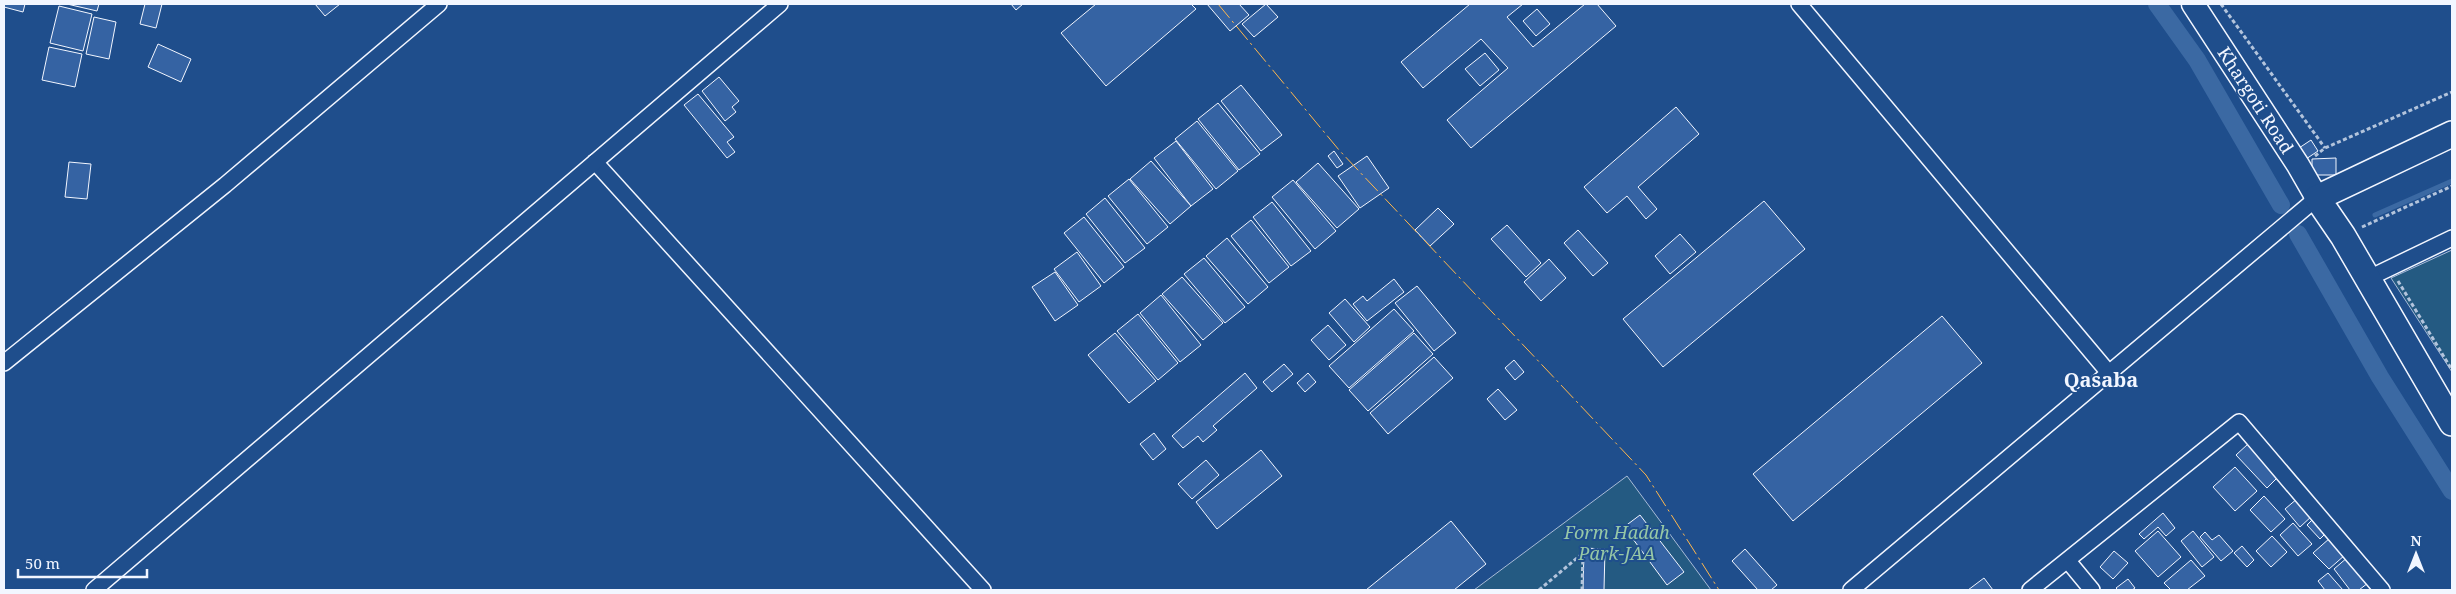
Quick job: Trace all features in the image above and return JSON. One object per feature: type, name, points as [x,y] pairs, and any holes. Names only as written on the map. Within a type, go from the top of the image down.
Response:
[{"type":"main road","name":"Khargoti Road","points":[[2194,4],[2298,165],[2317,198]]},
{"type":"main road","points":[[2452,134],[2317,198],[2343,236],[2452,424]]},
{"type":"street","points":[[4,363],[224,185],[439,4]]},
{"type":"street","points":[[94,590],[780,4]]},
{"type":"street","points":[[1798,4],[2109,374]]},
{"type":"street","points":[[595,162],[983,590]]},
{"type":"street","points":[[1851,590],[2317,198]]},
{"type":"street","points":[[2367,279],[2452,238]]},
{"type":"street","points":[[2030,590],[2239,422],[2382,590]]},
{"type":"street","points":[[2068,561],[2092,590]]},
{"type":"path","points":[[2221,4],[2325,148]]},
{"type":"path","points":[[2298,165],[2325,148],[2452,92]]},
{"type":"path","points":[[2343,236],[2452,186]]},
{"type":"path","points":[[2394,274],[2452,370]]},
{"type":"path","points":[[1539,590],[1582,553],[1582,590]]},
{"type":"green space","points":[[2452,250],[2452,372],[2391,278]]},
{"type":"green space","name":"Form Hadah Park-JAA","points":[[1627,476],[1711,590],[1474,590]]},
{"type":"building","points":[[4,4],[25,4],[23,12],[4,7]]},
{"type":"building","points":[[67,4],[99,4],[97,11]]},
{"type":"building","points":[[145,4],[162,4],[156,28],[140,24]]},
{"type":"building","points":[[315,4],[340,4],[325,16]]},
{"type":"building","points":[[1011,4],[1023,4],[1016,10]]},
{"type":"building","points":[[1096,4],[1191,4],[1196,9],[1106,86],[1061,33]]},
{"type":"building","points":[[1207,4],[1239,4],[1249,15],[1230,31]]},
{"type":"building","points":[[1266,4],[1278,17],[1254,37],[1242,24]]},
{"type":"building","points":[[1470,4],[1523,4],[1507,17],[1533,47],[1585,4],[1597,4],[1616,26],[1471,148],[1447,120],[1508,68],[1481,39],[1423,88],[1401,62]]},
{"type":"building","points":[[59,6],[92,14],[83,51],[50,43]]},
{"type":"building","points":[[1537,9],[1550,24],[1536,36],[1523,21]]},
{"type":"building","points":[[94,17],[116,22],[109,59],[86,54]]},
{"type":"building","points":[[158,44],[191,59],[181,82],[148,67]]},
{"type":"building","points":[[49,47],[82,54],[75,87],[42,80]]},
{"type":"building","points":[[1485,53],[1499,70],[1480,86],[1465,69]]},
{"type":"building","points":[[719,77],[739,101],[732,107],[736,112],[725,121],[702,91]]},
{"type":"building","points":[[1241,85],[1282,135],[1261,151],[1221,101]]},
{"type":"building","points":[[698,94],[734,137],[727,142],[735,152],[727,158],[684,105]]},
{"type":"building","points":[[1218,103],[1260,154],[1239,170],[1198,119]]},
{"type":"building","points":[[1676,107],[1699,134],[1638,187],[1657,209],[1646,219],[1627,196],[1607,213],[1584,187]]},
{"type":"building","points":[[1197,121],[1238,171],[1216,189],[1175,139]]},
{"type":"building","points":[[2311,140],[2318,151],[2303,161],[2296,150]]},
{"type":"building","points":[[1176,141],[1213,189],[1191,206],[1154,158]]},
{"type":"building","points":[[1334,151],[1343,164],[1337,168],[1328,156]]},
{"type":"building","points":[[1367,156],[1389,188],[1360,208],[1338,176]]},
{"type":"building","points":[[2336,158],[2336,175],[2312,175],[2312,159]]},
{"type":"building","points":[[1151,161],[1191,206],[1170,224],[1130,179]]},
{"type":"building","points":[[69,162],[91,164],[87,199],[65,197]]},
{"type":"building","points":[[1318,163],[1359,209],[1337,228],[1296,182]]},
{"type":"building","points":[[1129,179],[1168,227],[1147,244],[1108,196]]},
{"type":"building","points":[[1293,180],[1336,231],[1315,249],[1272,197]]},
{"type":"building","points":[[1105,198],[1145,248],[1125,263],[1086,214]]},
{"type":"building","points":[[1764,201],[1805,249],[1663,367],[1623,319]]},
{"type":"building","points":[[1272,202],[1311,251],[1291,266],[1253,217]]},
{"type":"building","points":[[1438,208],[1454,224],[1430,246],[1415,230]]},
{"type":"building","points":[[1084,217],[1124,267],[1104,283],[1064,233]]},
{"type":"building","points":[[1251,220],[1289,267],[1269,283],[1231,236]]},
{"type":"building","points":[[1507,225],[1541,263],[1526,277],[1491,239]]},
{"type":"building","points":[[1578,230],[1608,263],[1593,276],[1564,243]]},
{"type":"building","points":[[1680,234],[1696,252],[1670,274],[1655,256]]},
{"type":"building","points":[[1227,238],[1268,287],[1248,304],[1206,256]]},
{"type":"building","points":[[1077,252],[1101,286],[1079,302],[1054,269]]},
{"type":"building","points":[[1204,258],[1245,307],[1225,323],[1184,274]]},
{"type":"building","points":[[1549,259],[1566,278],[1541,301],[1524,282]]},
{"type":"building","points":[[1055,272],[1078,305],[1055,321],[1032,287]]},
{"type":"building","points":[[1182,277],[1223,323],[1203,340],[1162,294]]},
{"type":"building","points":[[1394,279],[1404,292],[1367,321],[1353,304],[1363,296],[1367,301]]},
{"type":"building","points":[[1417,286],[1456,333],[1434,351],[1395,303]]},
{"type":"building","points":[[1161,295],[1201,345],[1180,362],[1140,313]]},
{"type":"building","points":[[1345,299],[1370,327],[1354,342],[1329,313]]},
{"type":"building","points":[[1394,309],[1414,331],[1349,388],[1329,366]]},
{"type":"building","points":[[1138,314],[1178,363],[1158,380],[1117,331]]},
{"type":"building","points":[[1942,316],[1982,363],[1793,521],[1753,474]]},
{"type":"building","points":[[1328,325],[1346,345],[1329,360],[1311,340]]},
{"type":"building","points":[[1115,333],[1156,381],[1129,403],[1088,355]]},
{"type":"building","points":[[1414,333],[1433,354],[1368,411],[1349,390]]},
{"type":"building","points":[[1434,357],[1453,378],[1388,434],[1370,413]]},
{"type":"building","points":[[1514,360],[1524,372],[1515,380],[1505,368]]},
{"type":"building","points":[[1284,364],[1293,374],[1272,392],[1263,382]]},
{"type":"building","points":[[1245,373],[1257,388],[1213,426],[1217,430],[1203,442],[1198,436],[1183,448],[1172,436]]},
{"type":"building","points":[[1308,373],[1316,382],[1305,392],[1297,383]]},
{"type":"building","points":[[1498,389],[1517,410],[1505,420],[1487,399]]},
{"type":"building","points":[[1154,433],[1166,449],[1153,460],[1140,444]]},
{"type":"building","points":[[2248,444],[2278,477],[2267,488],[2236,455]]},
{"type":"building","points":[[1261,450],[1282,476],[1217,529],[1196,502]]},
{"type":"building","points":[[1206,460],[1219,475],[1192,499],[1178,484]]},
{"type":"building","points":[[2235,467],[2257,491],[2235,511],[2213,487]]},
{"type":"building","points":[[2264,496],[2285,519],[2271,532],[2250,510]]},
{"type":"building","points":[[2298,498],[2313,515],[2300,527],[2285,509]]},
{"type":"building","points":[[2163,513],[2175,528],[2166,536],[2158,527],[2144,539],[2139,534]]},
{"type":"building","points":[[1640,515],[1684,572],[1667,585],[1624,527]]},
{"type":"building","points":[[2314,518],[2327,532],[2320,539],[2307,525]]},
{"type":"building","points":[[1451,521],[1486,564],[1454,590],[1366,590]]},
{"type":"building","points":[[2293,523],[2312,544],[2298,556],[2280,535]]},
{"type":"building","points":[[2158,531],[2181,557],[2158,577],[2135,551]]},
{"type":"building","points":[[2193,531],[2214,557],[2202,567],[2181,541]]},
{"type":"building","points":[[2205,532],[2212,540],[2219,535],[2233,551],[2221,561],[2200,537]]},
{"type":"building","points":[[2272,536],[2287,552],[2271,567],[2256,551]]},
{"type":"building","points":[[2330,538],[2345,555],[2329,569],[2313,553]]},
{"type":"building","points":[[2242,546],[2254,560],[2247,567],[2234,553]]},
{"type":"building","points":[[1584,548],[1605,549],[1604,590],[1583,590]]},
{"type":"building","points":[[1745,549],[1777,585],[1771,590],[1758,590],[1732,561]]},
{"type":"building","points":[[2114,551],[2128,563],[2113,579],[2100,567]]},
{"type":"building","points":[[2348,557],[2368,583],[2359,590],[2350,590],[2334,569]]},
{"type":"building","points":[[2191,560],[2205,576],[2187,590],[2171,590],[2164,583]]},
{"type":"building","points":[[2328,573],[2343,590],[2325,590],[2318,581]]},
{"type":"building","points":[[1984,578],[1993,590],[1968,590]]},
{"type":"building","points":[[2128,579],[2135,588],[2132,590],[2118,590],[2116,588]]},
{"type":"waterway","points":[[2157,4],[2197,60],[2281,205]]},
{"type":"waterway","points":[[2375,215],[2452,181]]},
{"type":"waterway","points":[[2298,234],[2380,377],[2452,491]]},
{"type":"power","points":[[1218,4],[1339,150],[1646,475],[1719,590]]},
{"type":"district","name":"Qasaba","points":[[2101,379]]}]
